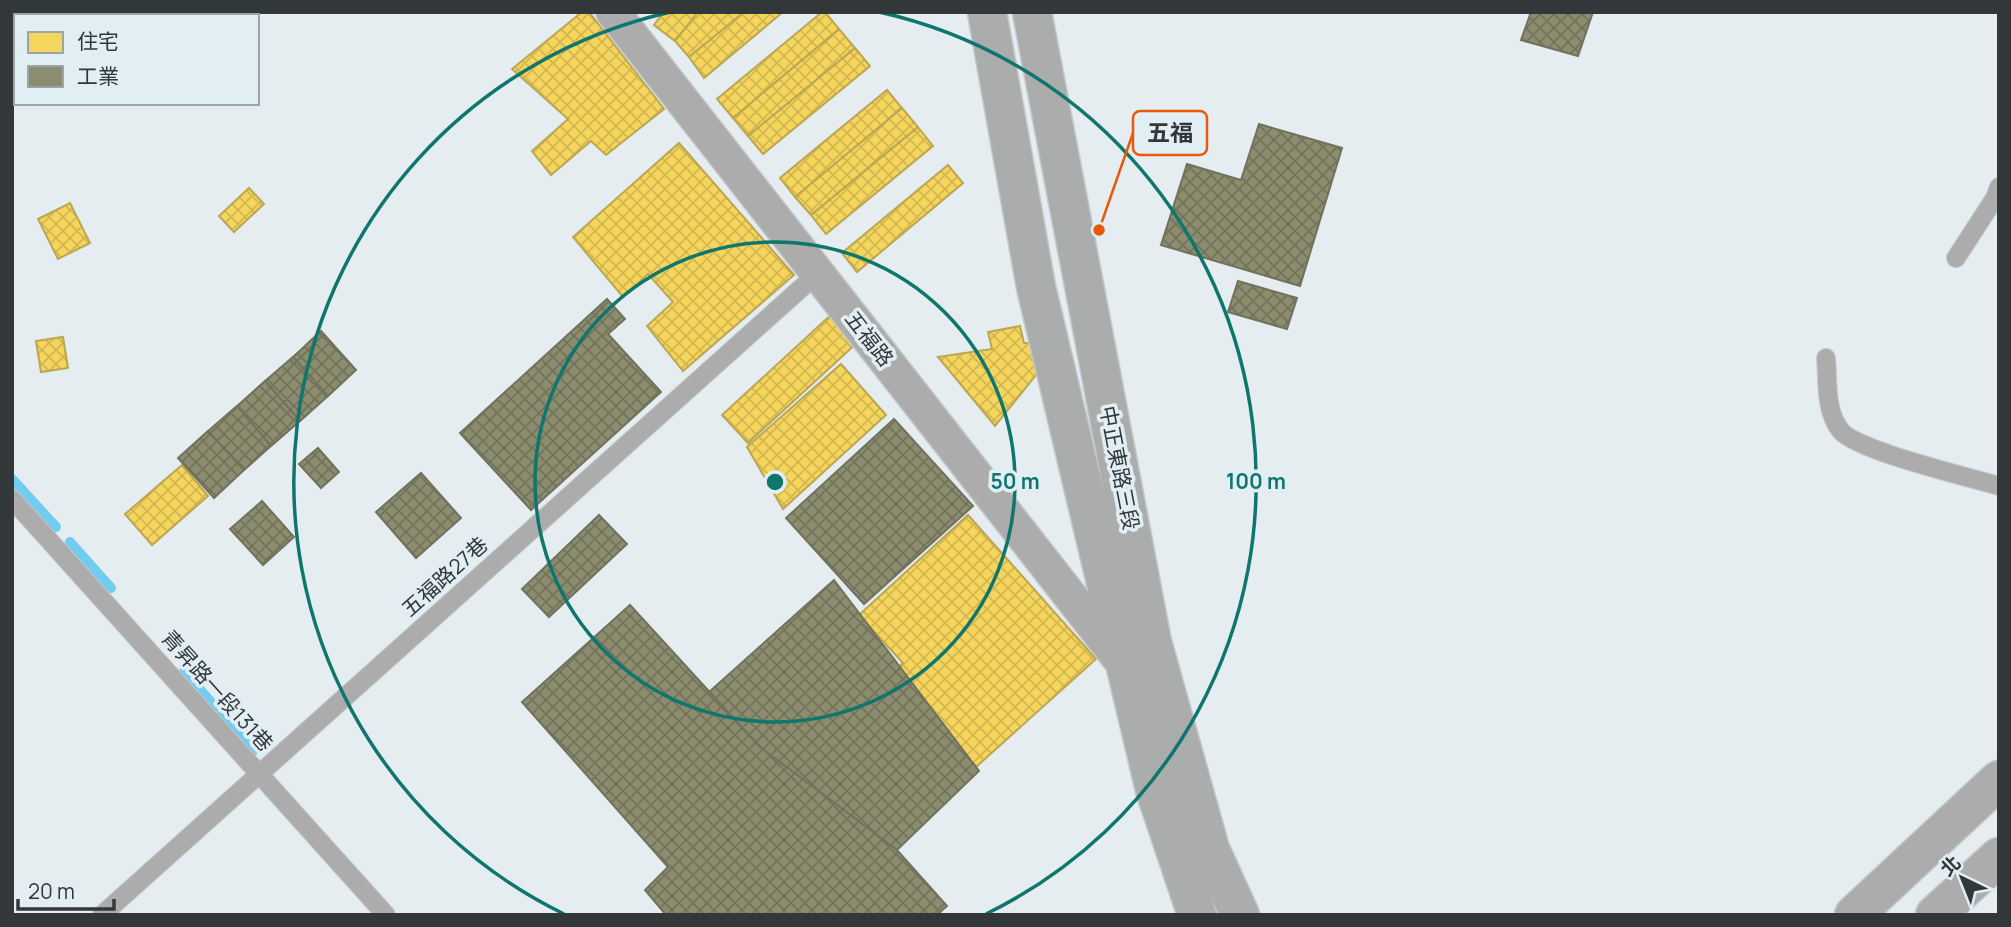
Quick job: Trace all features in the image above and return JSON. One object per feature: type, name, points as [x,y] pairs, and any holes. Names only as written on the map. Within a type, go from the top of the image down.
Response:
[{"type":"main road","name":"中正東路三段","points":[[987,12],[1036,287],[1156,790],[1197,915]]},
{"type":"main road","name":"中正東路三段","points":[[1032,12],[1152,642],[1210,849],[1240,915]]},
{"type":"street","name":"五福路","points":[[613,12],[1125,666]]},
{"type":"street","points":[[1854,915],[1999,780]]},
{"type":"street","points":[[1935,915],[1999,857]]},
{"type":"lane","points":[[1956,258],[1995,198],[1999,187]]},
{"type":"lane","name":"五福路27巷","points":[[102,915],[818,273]]},
{"type":"lane","points":[[1826,358],[1829,405],[1842,432],[1870,448],[1999,486]]},
{"type":"lane","name":"青昇路一段131巷","points":[[12,499],[386,915]]},
{"type":"building: 住宅","points":[[582,12],[589,12],[664,109],[606,155],[591,141],[551,175],[532,151],[568,119],[512,69]]},
{"type":"building: 住宅","points":[[664,12],[698,12],[675,41],[654,25]]},
{"type":"building: 住宅","points":[[698,12],[744,12],[689,57],[675,41]]},
{"type":"building: 住宅","points":[[744,12],[783,12],[704,78],[689,57]]},
{"type":"building: 住宅","points":[[825,12],[839,29],[733,118],[717,99]]},
{"type":"building: 住宅","points":[[839,29],[855,48],[748,136],[733,118]]},
{"type":"building: 住宅","points":[[855,48],[870,66],[763,154],[748,136]]},
{"type":"building: 住宅","points":[[887,90],[902,108],[795,197],[780,178]]},
{"type":"building: 住宅","points":[[902,108],[918,127],[811,215],[795,197]]},
{"type":"building: 住宅","points":[[918,127],[933,146],[826,234],[811,215]]},
{"type":"building: 住宅","points":[[679,143],[794,275],[683,371],[647,326],[673,302],[648,274],[623,297],[573,237]]},
{"type":"building: 住宅","points":[[948,165],[963,183],[857,272],[842,253]]},
{"type":"building: 住宅","points":[[249,188],[264,204],[234,232],[219,216]]},
{"type":"building: 住宅","points":[[70,203],[90,243],[58,259],[38,219]]},
{"type":"building: 住宅","points":[[833,313],[859,341],[748,443],[722,415]]},
{"type":"building: 住宅","points":[[1020,326],[1024,343],[1035,343],[1040,370],[995,426],[938,357],[992,349],[988,332]]},
{"type":"building: 住宅","points":[[63,337],[68,368],[41,372],[36,341]]},
{"type":"building: 住宅","points":[[841,364],[886,415],[783,509],[747,447]]},
{"type":"building: 住宅","points":[[182,465],[208,496],[152,545],[125,514]]},
{"type":"building: 住宅","points":[[968,515],[1096,659],[976,767],[892,673],[903,663],[859,615]]},
{"type":"building: 工業","points":[[1531,12],[1593,12],[1578,56],[1521,40]]},
{"type":"building: 工業","points":[[1259,124],[1342,148],[1300,286],[1161,245],[1187,164],[1241,180]]},
{"type":"building: 工業","points":[[1238,281],[1297,298],[1287,329],[1228,312]]},
{"type":"building: 工業","points":[[607,299],[625,319],[608,334],[661,392],[531,510],[460,433]]},
{"type":"building: 工業","points":[[321,331],[356,370],[328,396],[293,357]]},
{"type":"building: 工業","points":[[293,357],[328,396],[300,421],[265,381]]},
{"type":"building: 工業","points":[[265,381],[300,421],[271,446],[237,406]]},
{"type":"building: 工業","points":[[237,406],[271,446],[244,470],[208,431]]},
{"type":"building: 工業","points":[[894,419],[973,506],[864,604],[786,518]]},
{"type":"building: 工業","points":[[208,431],[244,470],[214,498],[178,458]]},
{"type":"building: 工業","points":[[318,448],[339,472],[321,488],[299,464]]},
{"type":"building: 工業","points":[[421,473],[461,518],[416,558],[376,512]]},
{"type":"building: 工業","points":[[262,501],[294,537],[263,565],[230,529]]},
{"type":"building: 工業","points":[[599,515],[627,544],[549,617],[522,589]]},
{"type":"building: 工業","points":[[834,580],[979,771],[897,850],[760,747],[709,692]]},
{"type":"building: 工業","points":[[630,605],[760,747],[897,850],[947,906],[937,915],[666,915],[645,890],[668,867],[522,702]]},
{"type":"waterway","points":[[12,479],[56,527]]},
{"type":"waterway","points":[[70,542],[111,588]]},
{"type":"waterway","points":[[184,671],[253,751]]},
{"type":"place","name":"五福","points":[[1099,230]]}]
